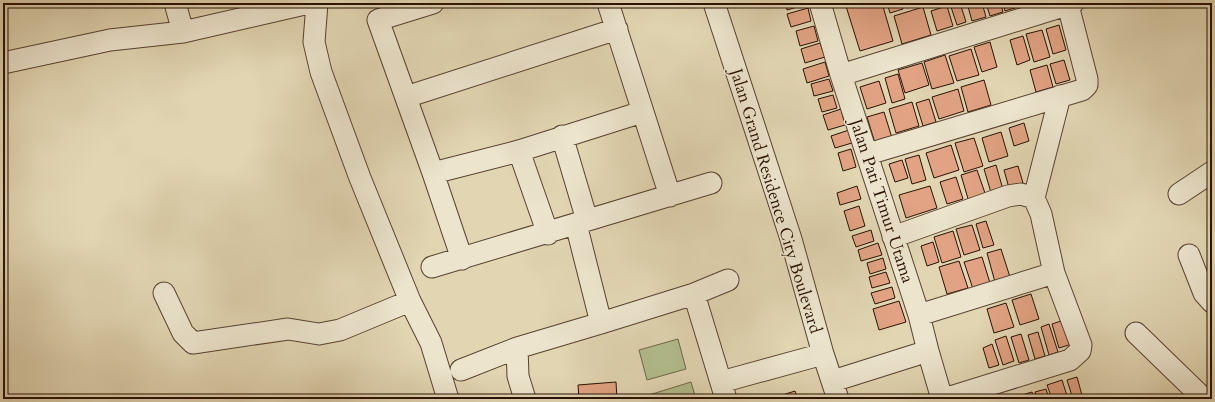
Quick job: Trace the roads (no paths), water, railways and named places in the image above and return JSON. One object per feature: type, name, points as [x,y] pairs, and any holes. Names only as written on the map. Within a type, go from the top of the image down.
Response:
[{"type":"street","points":[[175,3],[183,32]]},
{"type":"street","points":[[3,63],[110,40],[183,32],[309,3]]},
{"type":"street","points":[[317,3],[314,42],[321,72],[360,178],[410,301],[431,343],[448,399]]},
{"type":"street","points":[[433,3],[378,20],[462,259]]},
{"type":"street","points":[[608,3],[670,196]]},
{"type":"street","name":"Jalan Grand Residence City Boulevard","points":[[714,3],[791,239],[823,354],[835,390]]},
{"type":"street","name":"Jalan Pati Timur Utama","points":[[820,3],[841,75],[868,154],[893,237],[920,315],[928,351],[943,399]]},
{"type":"street","points":[[841,75],[1070,4],[1087,79],[1087,85],[1082,90],[868,154]]},
{"type":"street","points":[[406,97],[616,29]]},
{"type":"street","points":[[943,399],[1070,360],[1080,351],[1081,345],[1054,273],[1041,214],[1034,198],[1060,96]]},
{"type":"street","points":[[433,173],[519,151],[562,136],[642,112]]},
{"type":"street","points":[[562,136],[582,222],[601,324]]},
{"type":"street","points":[[519,151],[548,234]]},
{"type":"street","points":[[1179,194],[1212,172]]},
{"type":"street","points":[[432,267],[548,234],[582,222],[711,183]]},
{"type":"street","points":[[893,237],[1008,196],[1021,194],[1034,198]]},
{"type":"street","points":[[1189,255],[1204,293],[1212,302]]},
{"type":"street","points":[[920,315],[1054,273]]},
{"type":"street","points":[[461,370],[517,348],[601,324],[694,294],[728,280]]},
{"type":"street","points":[[164,293],[183,333],[193,343],[288,329],[319,334],[340,330],[410,301]]},
{"type":"street","points":[[694,294],[723,390],[823,354]]},
{"type":"street","points":[[1136,333],[1204,399]]},
{"type":"street","points":[[517,348],[518,376],[525,399]]},
{"type":"street","points":[[835,390],[928,351]]}]
